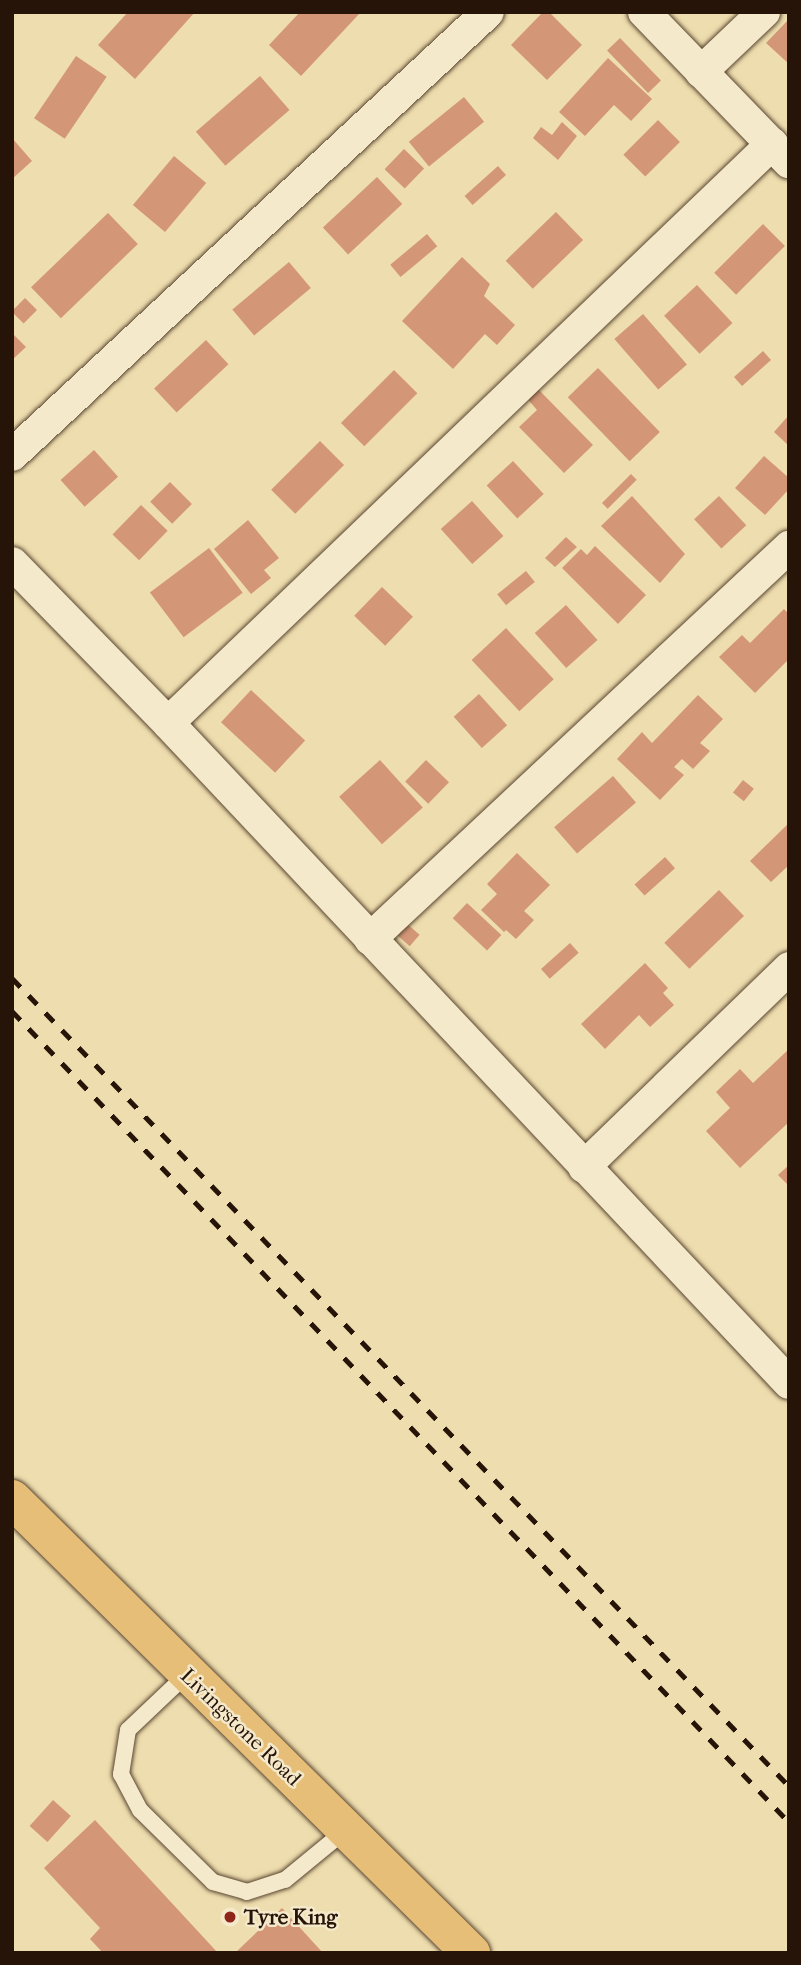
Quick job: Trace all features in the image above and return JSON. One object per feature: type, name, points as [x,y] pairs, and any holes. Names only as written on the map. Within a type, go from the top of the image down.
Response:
[{"type":"highway","name":"Livingstone Road","points":[[12,1499],[471,1953]]},
{"type":"street","points":[[12,455],[488,12]]},
{"type":"street","points":[[168,723],[780,153],[644,12]]},
{"type":"street","points":[[701,72],[764,12]]},
{"type":"street","points":[[370,939],[789,547]]},
{"type":"street","points":[[12,563],[168,723],[789,1383]]},
{"type":"street","points":[[584,1167],[789,968]]},
{"type":"lane","points":[[187,1674],[128,1730],[121,1774],[140,1810],[213,1882],[247,1892],[285,1880],[347,1829]]},
{"type":"building","points":[[128,12],[195,12],[135,79],[98,45]]},
{"type":"building","points":[[300,12],[361,12],[301,76],[269,45]]},
{"type":"building","points":[[543,12],[549,12],[582,45],[547,80],[511,45]]},
{"type":"building","points":[[789,19],[789,64],[766,43]]},
{"type":"building","points":[[620,38],[661,80],[648,93],[607,51]]},
{"type":"building","points":[[76,56],[107,77],[65,139],[34,118]]},
{"type":"building","points":[[608,58],[652,99],[631,121],[614,105],[585,136],[559,112]]},
{"type":"building","points":[[260,76],[290,110],[225,166],[196,132]]},
{"type":"building","points":[[464,97],[484,122],[429,167],[409,142]]},
{"type":"building","points":[[658,120],[680,142],[645,177],[623,155]]},
{"type":"building","points":[[562,122],[577,136],[558,160],[533,138],[541,127],[552,135]]},
{"type":"building","points":[[12,138],[32,161],[12,179]]},
{"type":"building","points":[[404,149],[424,168],[405,189],[385,169]]},
{"type":"building","points":[[174,156],[206,183],[165,232],[133,205]]},
{"type":"building","points":[[498,166],[506,175],[473,205],[465,196]]},
{"type":"building","points":[[377,177],[402,204],[348,255],[323,227]]},
{"type":"building","points":[[556,212],[583,240],[533,289],[506,261]]},
{"type":"building","points":[[108,213],[138,244],[61,318],[31,287]]},
{"type":"building","points":[[763,224],[785,246],[736,295],[714,273]]},
{"type":"building","points":[[427,234],[437,246],[401,277],[390,265]]},
{"type":"building","points":[[462,257],[490,284],[484,296],[515,325],[497,345],[485,334],[453,369],[402,321]]},
{"type":"building","points":[[289,262],[311,288],[254,336],[232,310]]},
{"type":"building","points":[[697,285],[732,323],[700,354],[664,316]]},
{"type":"building","points":[[25,298],[37,310],[24,323],[12,311]]},
{"type":"building","points":[[643,314],[687,365],[658,389],[614,339]]},
{"type":"building","points":[[12,333],[26,347],[12,360]]},
{"type":"building","points":[[206,340],[229,364],[177,413],[154,388]]},
{"type":"building","points":[[763,351],[771,360],[742,386],[734,377]]},
{"type":"building","points":[[598,368],[660,432],[630,461],[568,397]]},
{"type":"building","points":[[394,370],[417,393],[364,446],[341,423]]},
{"type":"building","points":[[535,386],[593,445],[564,473],[519,427],[537,410],[525,396]]},
{"type":"building","points":[[789,415],[789,446],[774,432]]},
{"type":"building","points":[[320,441],[344,465],[295,514],[271,490]]},
{"type":"building","points":[[94,450],[118,477],[85,507],[61,480]]},
{"type":"building","points":[[764,456],[789,478],[789,489],[765,515],[735,488]]},
{"type":"building","points":[[513,461],[544,494],[517,518],[487,486]]},
{"type":"building","points":[[631,474],[637,480],[608,509],[602,503]]},
{"type":"building","points":[[170,482],[192,504],[172,524],[150,502]]},
{"type":"building","points":[[632,496],[685,554],[660,583],[601,526]]},
{"type":"building","points":[[719,496],[746,525],[721,548],[694,519]]},
{"type":"building","points":[[472,501],[503,536],[472,564],[441,529]]},
{"type":"building","points":[[141,505],[168,531],[139,560],[113,534]]},
{"type":"building","points":[[248,520],[279,558],[264,570],[271,578],[251,594],[214,549]]},
{"type":"building","points":[[566,537],[577,547],[555,567],[545,558]]},
{"type":"building","points":[[595,546],[646,595],[618,624],[562,568],[581,549],[587,555]]},
{"type":"building","points":[[209,548],[243,593],[184,637],[150,593]]},
{"type":"building","points":[[526,571],[535,582],[506,605],[497,594]]},
{"type":"building","points":[[382,587],[413,617],[385,646],[354,616]]},
{"type":"building","points":[[566,605],[597,640],[566,668],[535,633]]},
{"type":"building","points":[[784,609],[789,614],[789,659],[755,693],[719,657],[742,635],[750,643]]},
{"type":"building","points":[[506,628],[554,679],[519,711],[472,660]]},
{"type":"building","points":[[251,690],[305,740],[275,773],[221,722]]},
{"type":"building","points":[[479,694],[507,725],[482,748],[454,717]]},
{"type":"building","points":[[698,695],[723,719],[700,743],[710,751],[693,769],[682,759],[674,767],[684,775],[660,800],[617,759],[642,732],[652,743]]},
{"type":"building","points":[[380,760],[423,808],[382,844],[339,797]]},
{"type":"building","points":[[426,760],[449,782],[428,804],[405,782]]},
{"type":"building","points":[[613,776],[636,802],[577,854],[554,827]]},
{"type":"building","points":[[743,780],[754,789],[744,801],[733,792]]},
{"type":"building","points":[[789,823],[789,865],[771,882],[750,861]]},
{"type":"building","points":[[517,853],[550,885],[524,911],[534,920],[516,939],[506,930],[504,932],[481,910],[497,894],[487,884]]},
{"type":"building","points":[[665,857],[675,868],[645,896],[635,884]]},
{"type":"building","points":[[719,890],[744,916],[689,969],[664,943]]},
{"type":"building","points":[[467,903],[501,935],[487,950],[453,918]]},
{"type":"building","points":[[406,923],[420,935],[410,946],[396,934]]},
{"type":"building","points":[[570,943],[579,953],[550,979],[541,969]]},
{"type":"building","points":[[645,963],[668,988],[663,993],[674,1005],[650,1027],[639,1015],[605,1049],[581,1024]]},
{"type":"building","points":[[789,1049],[789,1122],[740,1168],[706,1131],[730,1108],[716,1092],[740,1069],[753,1083]]},
{"type":"building","points":[[789,1165],[789,1186],[778,1175]]},
{"type":"building","points":[[53,1800],[71,1816],[47,1842],[30,1826]]},
{"type":"building","points":[[95,1820],[218,1953],[103,1953],[90,1939],[100,1928],[44,1868]]},
{"type":"building","points":[[282,1908],[323,1953],[235,1953]]},
{"type":"railway","points":[[12,978],[789,1786]]},
{"type":"railway","points":[[12,1011],[789,1822]]},
{"type":"place","name":"Tyre King","points":[[230,1917]]}]
